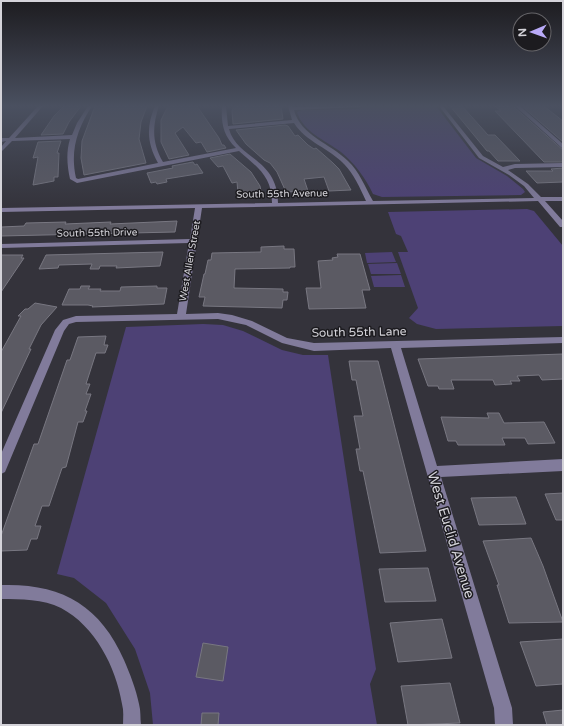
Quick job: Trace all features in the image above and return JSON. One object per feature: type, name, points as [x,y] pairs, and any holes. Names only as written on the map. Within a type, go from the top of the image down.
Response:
[{"type":"street","points":[[1,140],[11,140]]},
{"type":"street","points":[[1,150],[11,140]]},
{"type":"street","points":[[72,140],[70,165],[73,179],[77,181],[239,149]]},
{"type":"street","points":[[150,140],[153,151],[162,165]]},
{"type":"street","points":[[233,140],[239,149],[263,170],[268,177],[274,189],[275,204]]},
{"type":"street","points":[[315,140],[327,147],[345,162],[356,174],[370,202]]},
{"type":"street","points":[[468,140],[481,157],[526,185],[563,225]]},
{"type":"street","points":[[555,140],[563,147]]},
{"type":"street","points":[[502,169],[515,166],[563,165]]},
{"type":"street","name":"South 55th Avenue","points":[[1,210],[563,198]]},
{"type":"street","name":"West Allen Street","points":[[181,316],[199,205]]},
{"type":"street","name":"South 55th Drive","points":[[1,246],[193,241]]},
{"type":"street","name":"South 55th Lane","points":[[1,468],[60,330],[66,322],[76,319],[218,316],[232,318],[248,323],[285,341],[314,347],[563,340]]},
{"type":"street","name":"West Euclid Avenue","points":[[395,345],[503,708],[504,725]]},
{"type":"street","points":[[432,472],[563,465]]},
{"type":"street","points":[[1,592],[20,591],[51,596],[68,604],[89,619],[113,652],[123,677],[131,705],[132,725]]},
{"type":"shaded area","points":[[322,140],[462,140],[476,158],[507,176],[525,192],[521,195],[382,197],[373,194],[363,176],[351,161],[341,152]]},
{"type":"shaded area","points":[[527,209],[534,211],[563,246],[563,326],[436,329],[417,324],[409,318],[418,308],[398,252],[408,252],[401,236],[396,234],[388,212]]},
{"type":"shaded area","points":[[392,252],[396,262],[367,263],[365,253]]},
{"type":"shaded area","points":[[397,263],[401,274],[371,274],[368,264]]},
{"type":"shaded area","points":[[401,275],[405,287],[374,287],[371,276]]},
{"type":"shaded area","points":[[203,324],[223,325],[243,331],[282,350],[303,355],[328,355],[376,669],[370,684],[377,725],[153,725],[150,693],[135,649],[106,603],[74,578],[57,574],[126,327]]},
{"type":"building","points":[[139,140],[146,163],[84,175],[81,158],[82,141]]},
{"type":"building","points":[[161,140],[179,140],[189,155],[169,159]]},
{"type":"building","points":[[193,140],[220,140],[222,145],[226,148],[207,152],[201,142],[196,143]]},
{"type":"building","points":[[243,140],[303,140],[314,149],[316,148],[339,169],[351,190],[329,191],[324,177],[304,179],[308,191],[286,192],[277,172],[270,163],[264,160]]},
{"type":"building","points":[[478,140],[500,140],[520,161],[498,161],[489,151],[487,151]]},
{"type":"building","points":[[523,140],[551,140],[563,150],[563,162],[544,162]]},
{"type":"building","points":[[61,141],[57,153],[59,153],[58,177],[54,177],[54,181],[33,185],[38,157],[33,158],[38,142]]},
{"type":"building","points":[[230,154],[251,172],[260,186],[261,191],[238,193],[237,182],[232,183],[223,166],[218,167],[210,158]]},
{"type":"building","points":[[193,162],[195,165],[197,164],[203,173],[166,179],[167,182],[157,184],[156,182],[151,183],[147,173],[173,168],[172,166]]},
{"type":"building","points":[[563,168],[563,182],[537,183],[526,171],[553,171],[551,169]]},
{"type":"building","points":[[177,221],[175,232],[1,236],[1,227],[24,226],[26,223],[66,222],[65,224],[111,222],[110,224]]},
{"type":"building","points":[[284,246],[284,249],[294,249],[295,267],[235,269],[234,288],[283,289],[283,292],[288,292],[287,300],[283,300],[282,308],[203,306],[205,297],[199,297],[208,260],[211,260],[212,253],[261,252],[261,247]]},
{"type":"building","points":[[163,252],[160,266],[116,268],[117,266],[100,266],[99,269],[90,269],[92,264],[59,265],[58,268],[39,269],[46,255]]},
{"type":"building","points":[[337,254],[360,254],[370,290],[362,290],[366,308],[309,309],[306,288],[321,288],[318,261],[333,260],[332,258],[338,257]]},
{"type":"building","points":[[1,255],[23,255],[21,258],[24,258],[1,292]]},
{"type":"building","points":[[81,286],[90,286],[88,289],[101,289],[100,291],[120,291],[121,287],[157,286],[157,288],[167,288],[164,304],[92,307],[93,306],[88,305],[62,305],[69,289],[80,289]]},
{"type":"building","points":[[35,303],[57,307],[41,325],[1,413],[1,352],[21,316],[18,316],[25,309],[28,309]]},
{"type":"building","points":[[106,336],[104,345],[108,345],[105,353],[96,353],[86,384],[90,384],[86,394],[91,394],[85,411],[87,411],[83,422],[78,422],[66,467],[62,468],[49,506],[42,506],[35,526],[41,526],[37,539],[31,539],[27,550],[1,551],[1,536],[34,444],[38,444],[67,360],[70,360],[78,337]]},
{"type":"building","points":[[563,354],[563,379],[542,380],[539,375],[517,376],[520,381],[510,381],[512,384],[495,385],[493,380],[451,380],[454,389],[439,389],[438,386],[428,386],[418,359]]},
{"type":"building","points":[[349,361],[378,361],[426,551],[380,553],[363,471],[360,471],[356,449],[360,449],[354,416],[363,416],[356,380],[352,380]]},
{"type":"building","points":[[487,413],[499,413],[504,423],[544,422],[555,443],[528,444],[525,438],[502,438],[505,445],[458,445],[456,441],[448,441],[441,417],[489,418]]},
{"type":"building","points":[[563,493],[563,520],[556,520],[545,494]]},
{"type":"building","points":[[516,497],[526,524],[479,525],[471,498]]},
{"type":"building","points":[[531,538],[543,566],[563,622],[509,623],[497,585],[499,585],[483,541]]},
{"type":"building","points":[[428,568],[436,601],[385,602],[379,569]]},
{"type":"building","points":[[442,619],[452,658],[398,662],[390,623]]},
{"type":"building","points":[[563,639],[563,684],[536,686],[520,642]]},
{"type":"building","points":[[203,643],[228,647],[223,681],[196,677]]},
{"type":"building","points":[[450,683],[460,723],[408,725],[401,686]]},
{"type":"building","points":[[563,710],[563,725],[547,725],[543,712]]},
{"type":"building","points":[[202,713],[219,713],[218,725],[201,725]]}]
